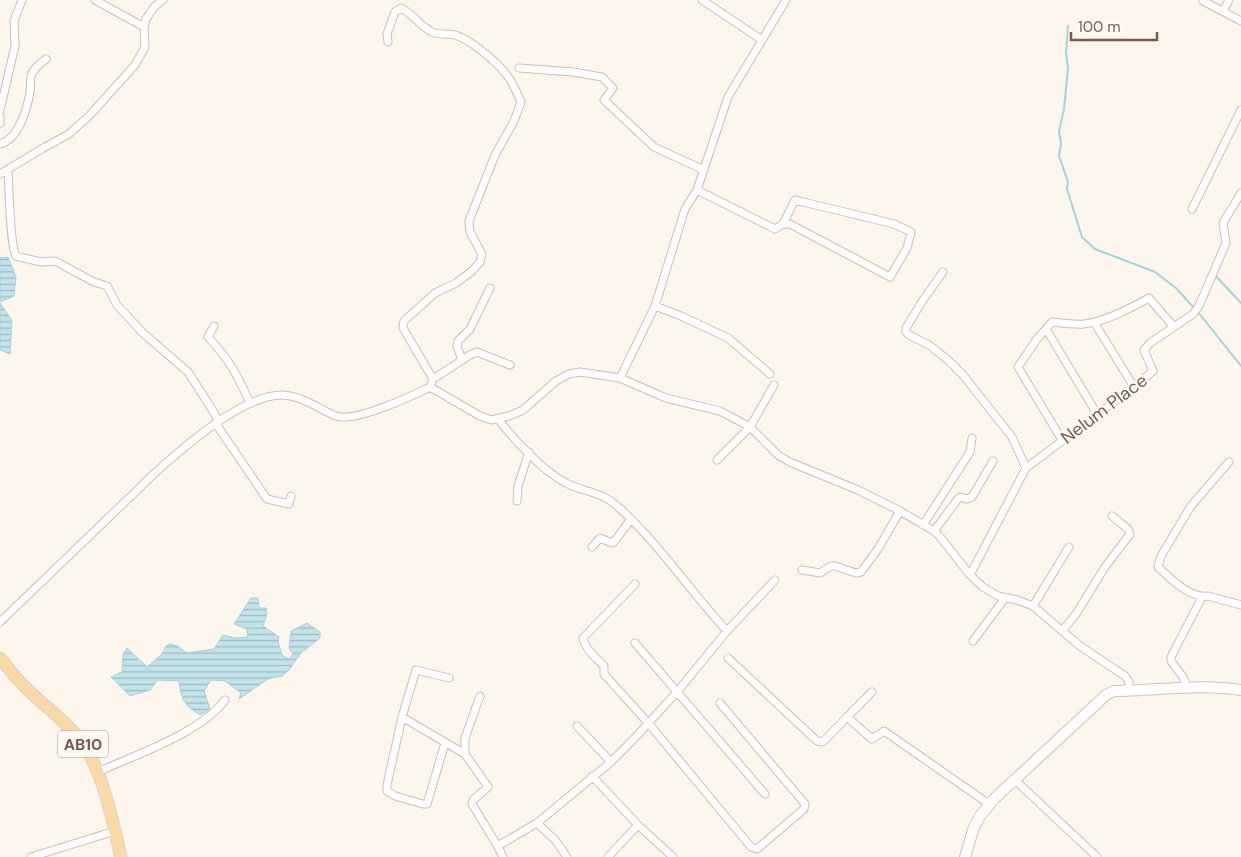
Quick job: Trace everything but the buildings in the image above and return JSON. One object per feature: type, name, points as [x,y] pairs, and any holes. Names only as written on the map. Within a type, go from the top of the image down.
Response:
[{"type":"main road","name":"AB10","points":[[0,658],[22,684],[59,717],[80,739],[88,752],[98,772],[121,857]]},
{"type":"main road","points":[[966,857],[974,827],[989,804],[1106,695],[1114,691],[1188,688],[1224,687],[1241,690]]},
{"type":"street","points":[[0,110],[15,46],[14,21],[22,0]]},
{"type":"street","points":[[95,0],[144,27]]},
{"type":"street","points":[[0,174],[69,134],[90,116],[134,65],[145,47],[144,27],[146,19],[154,7],[163,0]]},
{"type":"street","points":[[702,0],[762,40]]},
{"type":"street","points":[[620,378],[655,306],[685,210],[697,190],[728,98],[786,0]]},
{"type":"street","points":[[1223,11],[1229,0]]},
{"type":"street","points":[[1203,1],[1241,21]]},
{"type":"street","points":[[388,42],[387,34],[394,12],[401,8],[409,12],[430,31],[440,34],[456,34],[488,56],[511,80],[521,102],[514,121],[495,155],[469,221],[470,232],[482,254],[480,262],[456,284],[435,294],[404,321],[403,328],[433,379]]},
{"type":"street","points":[[0,144],[14,136],[20,126],[30,92],[31,75],[37,66],[46,59]]},
{"type":"street","points":[[519,68],[573,72],[602,77],[613,88],[604,100],[654,147],[704,170]]},
{"type":"street","points":[[1192,209],[1241,110]]},
{"type":"street","points":[[0,116],[0,123]]},
{"type":"street","points":[[8,170],[13,245],[16,256],[41,262],[55,261],[94,282],[107,286],[117,305],[143,333],[188,372],[267,499],[289,504],[291,496]]},
{"type":"street","points":[[697,190],[775,229],[783,224],[795,200],[894,224],[911,232],[907,248],[890,277],[790,224],[783,224]]},
{"type":"street","name":"Nelum Place","points":[[970,575],[1026,468],[1134,388],[1153,371],[1144,350],[1193,314],[1199,306],[1226,243],[1223,223],[1241,193]]},
{"type":"street","points":[[943,272],[923,300],[906,328],[906,332],[908,335],[929,345],[963,375],[1012,437],[1026,468]]},
{"type":"street","points":[[462,360],[457,346],[458,341],[470,328],[490,288]]},
{"type":"street","points":[[1062,440],[1018,367],[1037,339],[1052,322],[1084,324],[1094,322],[1128,309],[1149,298],[1174,327]]},
{"type":"street","points":[[655,306],[728,338],[770,374]]},
{"type":"street","points":[[1094,322],[1134,388]]},
{"type":"street","points":[[214,326],[208,337],[222,352],[235,371],[250,403]]},
{"type":"street","points":[[1046,329],[1097,414]]},
{"type":"street","points":[[0,622],[156,471],[183,448],[250,403],[281,395],[294,397],[342,418],[358,416],[408,398],[430,387],[433,379],[470,354],[477,352],[510,366]]},
{"type":"street","points":[[430,387],[480,416],[491,420],[523,410],[556,380],[569,374],[580,372],[620,378],[666,398],[720,411],[750,427],[779,456],[858,490],[934,531],[970,575],[983,587],[998,596],[1033,606],[1080,646],[1125,676],[1129,682],[1128,691]]},
{"type":"street","points":[[717,460],[750,427],[774,385]]},
{"type":"street","points":[[498,419],[508,433],[556,477],[568,484],[599,493],[610,499],[631,519],[727,631]]},
{"type":"street","points":[[923,525],[970,452],[972,438]]},
{"type":"street","points":[[518,501],[518,486],[529,452]]},
{"type":"street","points":[[934,531],[960,497],[972,497],[994,461]]},
{"type":"street","points":[[1229,462],[1191,506],[1161,556],[1158,567],[1176,584],[1202,597],[1208,596],[1240,603]]},
{"type":"street","points":[[802,570],[820,573],[831,566],[835,566],[856,573],[861,572],[900,512]]},
{"type":"street","points":[[1062,631],[1076,614],[1105,566],[1130,534],[1128,529],[1112,516]]},
{"type":"street","points":[[592,547],[600,538],[612,543],[614,542],[631,519]]},
{"type":"street","points":[[1033,606],[1069,547]]},
{"type":"street","points":[[497,845],[537,823],[611,762],[649,724],[727,631],[775,580]]},
{"type":"street","points":[[634,584],[583,638],[586,647],[604,666],[604,674],[649,724],[750,847],[757,849],[804,809],[805,804],[720,702]]},
{"type":"street","points":[[1188,688],[1183,676],[1171,661],[1171,657],[1202,597]]},
{"type":"street","points":[[973,641],[1005,598]]},
{"type":"street","points":[[635,642],[765,794]]},
{"type":"street","points":[[728,658],[818,741],[822,742],[872,692]]},
{"type":"street","points":[[445,743],[427,804],[387,792],[402,717],[416,670],[448,678]]},
{"type":"street","points":[[465,754],[465,738],[480,696]]},
{"type":"street","points":[[98,772],[190,730],[218,709],[225,700]]},
{"type":"street","points":[[847,716],[872,739],[884,731],[989,804]]},
{"type":"street","points":[[402,717],[465,754],[488,787],[472,800],[472,804],[497,845],[502,857]]},
{"type":"street","points":[[577,726],[611,762]]},
{"type":"street","points":[[592,776],[673,857]]},
{"type":"street","points":[[1014,779],[1097,857]]},
{"type":"street","points":[[537,823],[556,841],[567,857]]},
{"type":"street","points":[[608,857],[638,824]]},
{"type":"street","points":[[31,857],[115,831]]},
{"type":"water","points":[[8,257],[16,277],[14,296],[0,302],[0,258]]},
{"type":"water","points":[[0,303],[12,320],[10,354],[0,350]]},
{"type":"water","points":[[251,598],[258,598],[259,608],[266,608],[267,614],[263,626],[279,637],[278,642],[282,655],[289,659],[293,654],[289,648],[291,631],[307,623],[320,632],[320,638],[301,653],[289,670],[282,676],[268,679],[239,699],[241,693],[225,681],[211,680],[204,691],[210,709],[200,715],[184,701],[179,681],[158,680],[150,690],[130,696],[111,677],[122,672],[123,654],[127,648],[147,667],[170,644],[177,646],[187,653],[214,649],[223,635],[236,638],[248,637],[247,629],[234,624]]},
{"type":"waterway","points":[[1068,26],[1066,53],[1068,68],[1064,109],[1059,131],[1061,144],[1059,156],[1068,182],[1067,189],[1082,237],[1095,249],[1155,272],[1176,288],[1195,309]]},
{"type":"waterway","points":[[1215,275],[1241,303]]},
{"type":"waterway","points":[[1198,312],[1241,366]]}]
